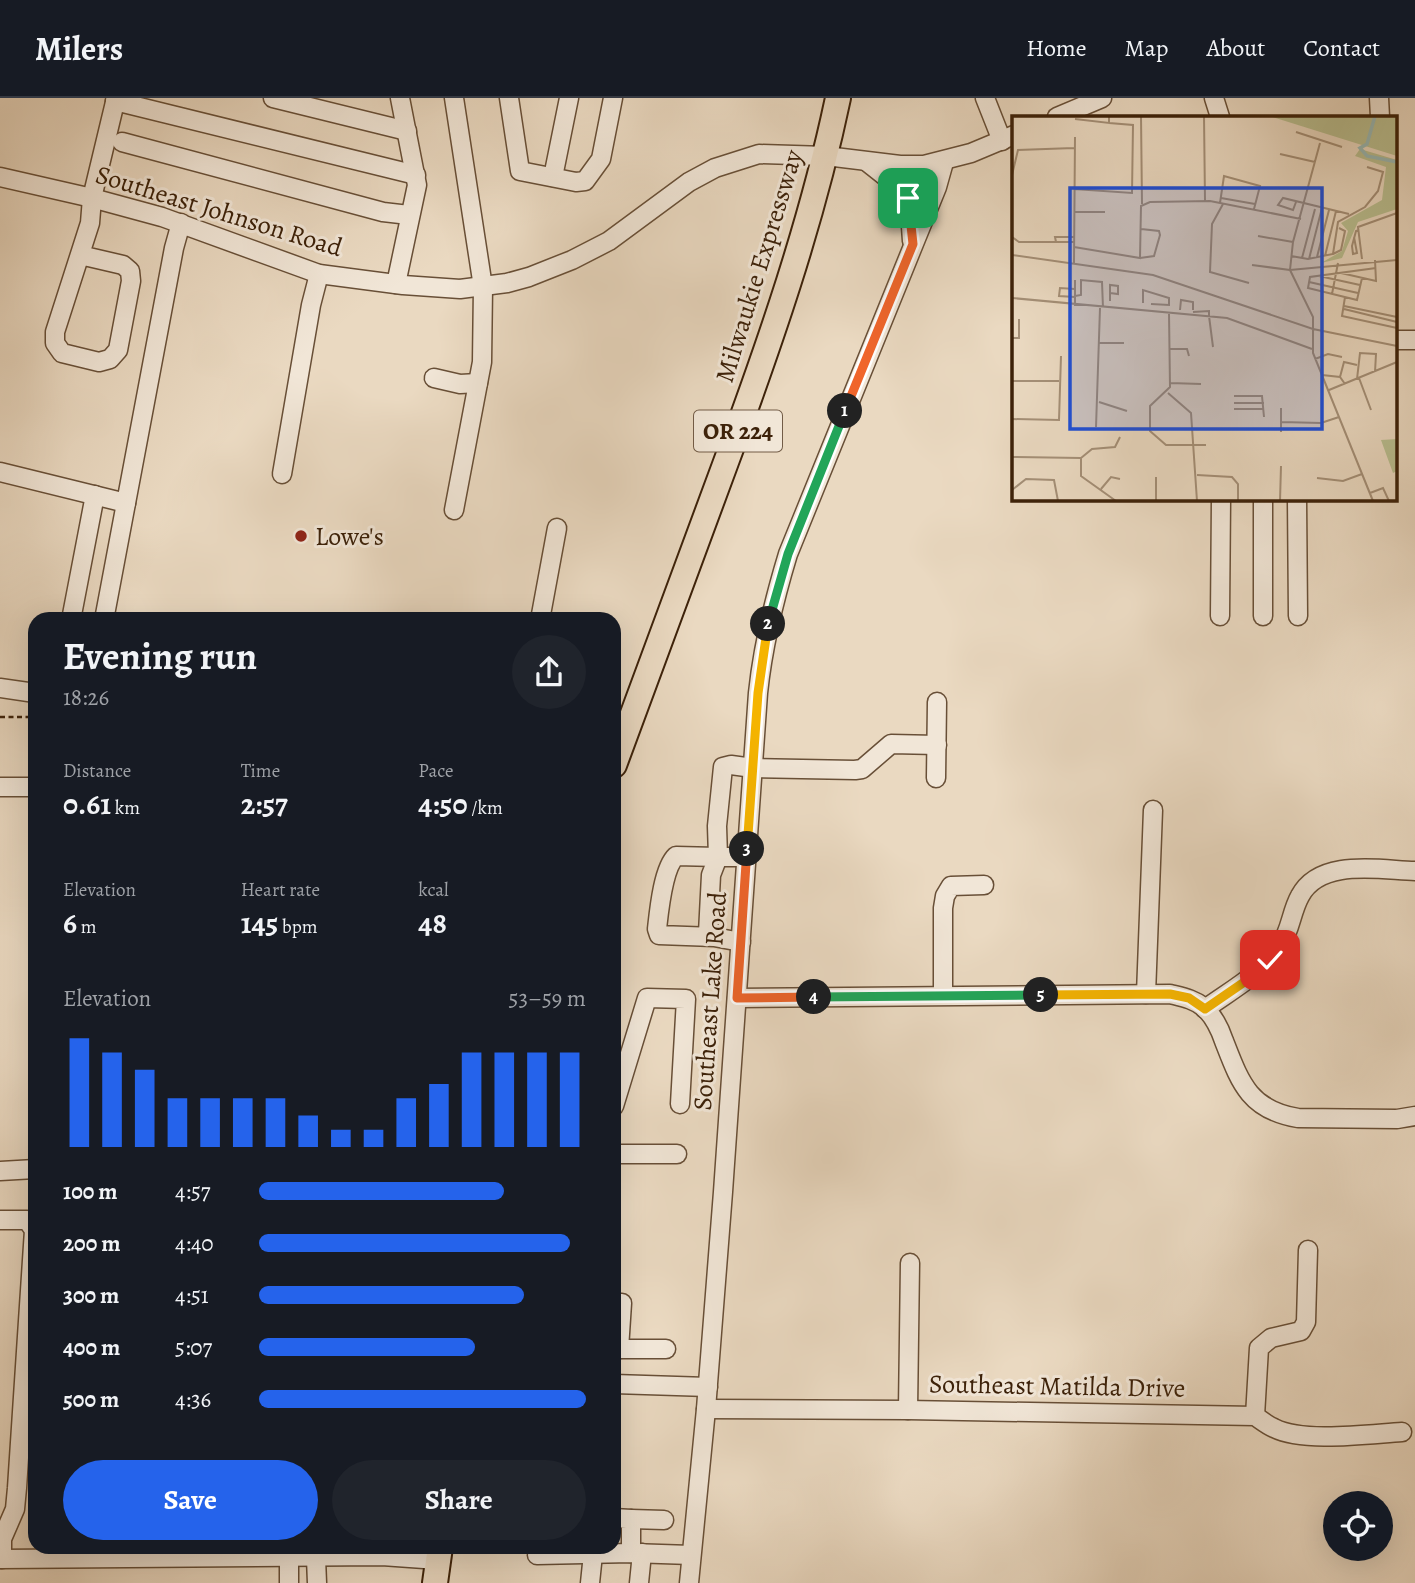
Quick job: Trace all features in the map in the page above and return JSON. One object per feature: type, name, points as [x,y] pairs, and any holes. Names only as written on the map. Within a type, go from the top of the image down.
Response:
[{"type":"highway","name":"Milwaukie Expressway","points":[[621,746],[747,404],[788,284],[826,156],[838,98]]},
{"type":"street","points":[[273,98],[407,131]]},
{"type":"street","points":[[396,284],[417,185],[400,98]]},
{"type":"street","points":[[454,98],[483,287],[483,349],[454,510]]},
{"type":"street","points":[[509,98],[520,171],[576,182],[586,181],[601,159],[613,98]]},
{"type":"street","points":[[514,129],[521,98]]},
{"type":"street","points":[[553,177],[569,98]]},
{"type":"street","points":[[985,98],[1008,138]]},
{"type":"street","points":[[1059,116],[1101,98]]},
{"type":"street","points":[[1214,98],[1220,116]]},
{"type":"street","points":[[1379,98],[1380,116]]},
{"type":"street","points":[[80,255],[123,265],[130,271],[131,281],[118,350],[110,359],[99,362],[62,353],[55,343],[55,332],[90,223],[92,198],[116,100],[416,175]]},
{"type":"street","name":"Southeast Johnson Road","points":[[0,177],[92,198],[181,223],[319,274],[396,284],[448,288],[483,287],[529,277],[609,241],[689,182],[715,168],[759,154],[826,156],[911,166],[944,162],[1008,138]]},
{"type":"street","points":[[121,142],[383,212],[409,215]]},
{"type":"street","points":[[867,162],[905,192],[911,212],[913,244]]},
{"type":"street","name":"Southeast Lake Road","points":[[689,1583],[708,1387],[761,660],[772,605],[793,542],[937,187],[944,162]]},
{"type":"street","points":[[106,612],[174,248],[181,223]]},
{"type":"street","points":[[282,474],[309,315],[319,274]]},
{"type":"street","points":[[434,378],[460,384],[478,383]]},
{"type":"street","points":[[0,472],[126,503]]},
{"type":"street","points":[[73,612],[95,495]]},
{"type":"street","points":[[1220,616],[1221,500]]},
{"type":"street","points":[[1263,500],[1263,616]]},
{"type":"street","points":[[1297,500],[1298,616]]},
{"type":"street","points":[[541,612],[556,528]]},
{"type":"street","points":[[0,688],[28,693]]},
{"type":"street","points":[[936,778],[937,702]]},
{"type":"street","points":[[711,935],[711,875],[718,857],[717,826],[723,767],[731,765],[753,768],[855,770],[862,769],[891,744],[937,745]]},
{"type":"street","points":[[0,787],[28,787]]},
{"type":"street","points":[[1146,994],[1153,810]]},
{"type":"street","points":[[741,942],[711,935],[666,937],[659,935],[657,929],[671,860],[676,856],[747,857]]},
{"type":"street","points":[[1205,1009],[1253,976],[1270,960],[1289,930],[1301,894],[1311,882],[1324,873],[1345,869],[1415,871]]},
{"type":"street","points":[[943,995],[945,896],[951,886],[984,885]]},
{"type":"street","points":[[737,998],[1170,994],[1189,998],[1205,1009],[1219,1026],[1245,1090],[1262,1106],[1281,1115],[1298,1118],[1397,1119],[1415,1116]]},
{"type":"street","points":[[621,1083],[647,998],[686,999],[680,1104]]},
{"type":"street","points":[[621,1154],[677,1154]]},
{"type":"street","points":[[0,1171],[28,1169]]},
{"type":"street","points":[[0,1220],[28,1221]]},
{"type":"street","points":[[1255,1416],[1259,1348],[1271,1338],[1301,1331],[1306,1322],[1308,1250]]},
{"type":"street","points":[[908,1410],[910,1263]]},
{"type":"street","points":[[28,1313],[15,1509],[2,1539],[1,1559],[115,1554]]},
{"type":"street","points":[[621,1349],[666,1349]]},
{"type":"street","points":[[621,1384],[708,1387]]},
{"type":"street","name":"Southeast Matilda Drive","points":[[706,1409],[1255,1416],[1274,1429],[1289,1433],[1339,1436],[1402,1432]]},
{"type":"street","points":[[639,1583],[636,1553],[622,1519],[664,1520]]},
{"type":"street","points":[[621,1553],[691,1555]]},
{"type":"street","points":[[168,1554],[316,1558],[337,1554]]},
{"type":"street","points":[[374,1554],[438,1563]]},
{"type":"street","points":[[537,1555],[565,1554]]},
{"type":"street","points":[[590,1583],[593,1554]]},
{"type":"street","points":[[289,1558],[289,1583]]},
{"type":"street","points":[[316,1558],[317,1583]]},
{"type":"path","points":[[0,718],[28,717]]},
{"type":"place","name":"Lowe's","points":[[301,536]]},
{"type":"route","points":[[908,198],[913,244],[788,554],[772,605],[761,660],[758,693],[737,998],[1170,994],[1189,998],[1205,1009],[1253,976],[1270,960]]}]
